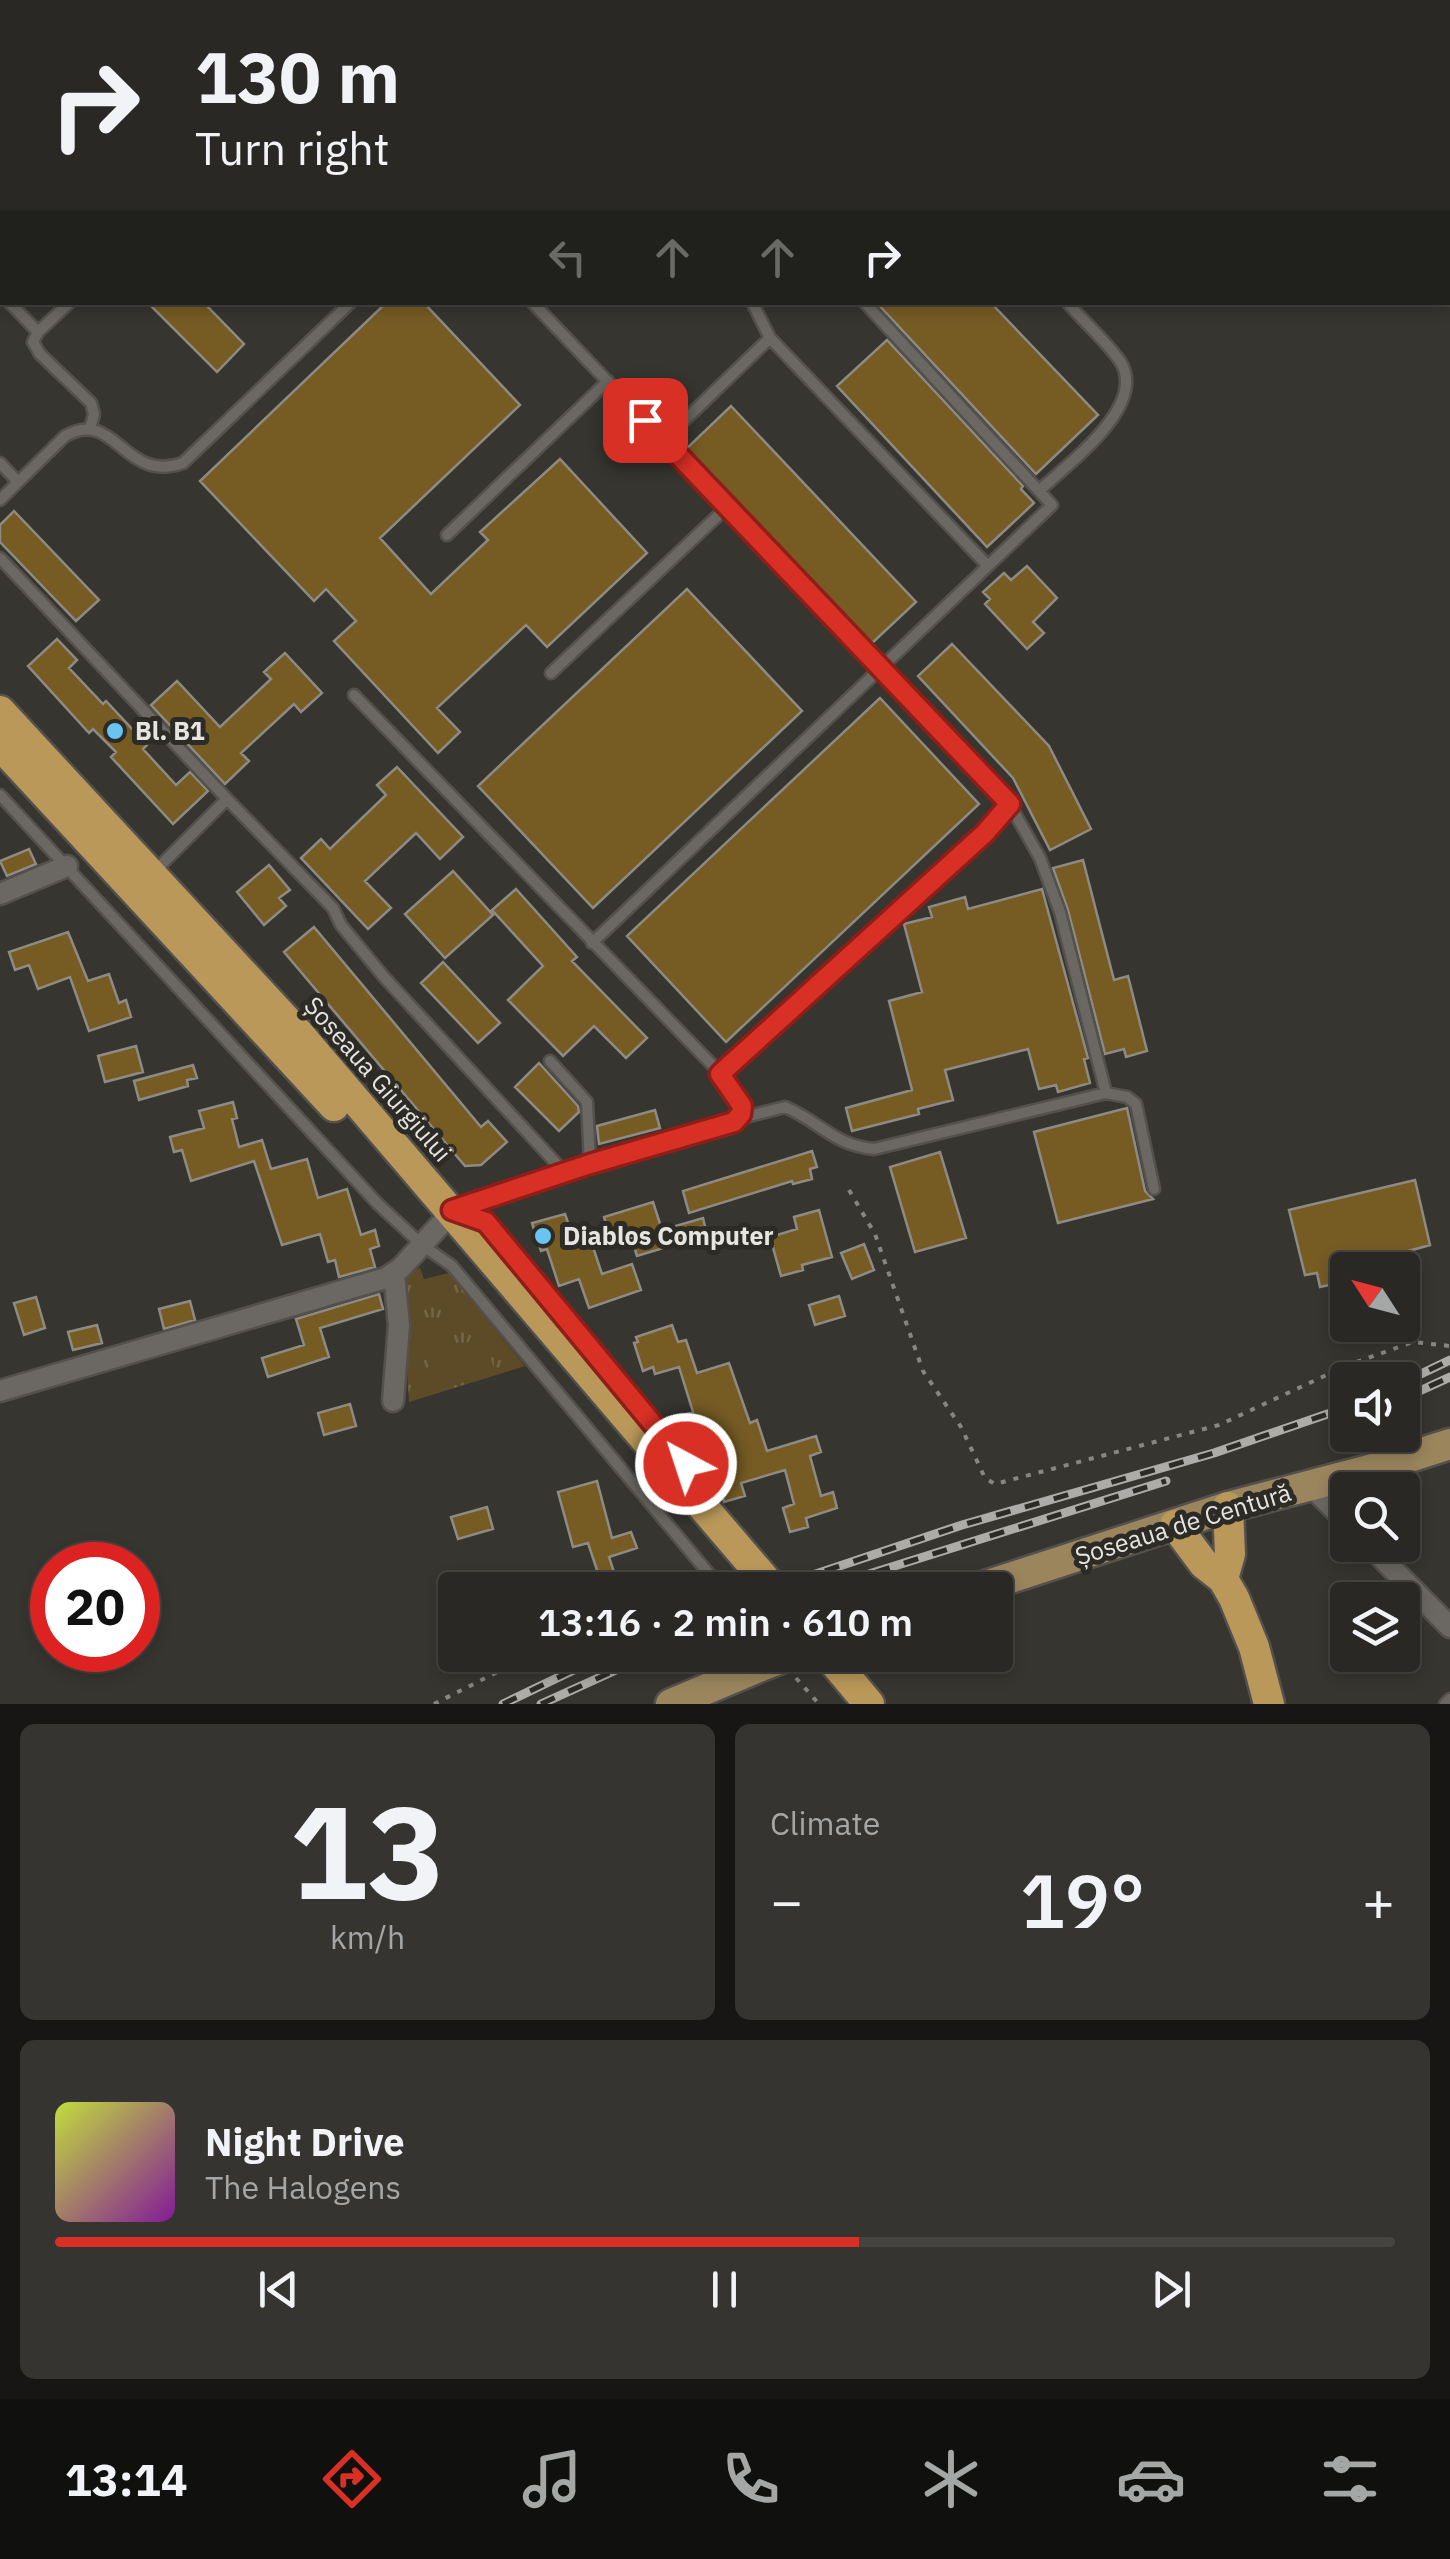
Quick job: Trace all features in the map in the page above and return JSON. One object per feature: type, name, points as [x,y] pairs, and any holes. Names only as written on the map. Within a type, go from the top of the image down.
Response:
[{"type":"highway","name":"Șoseaua Giurgiului","points":[[0,711],[299,1034],[438,1227],[757,1572]]},
{"type":"highway","name":"Șoseaua Giurgiului","points":[[4,755],[272,1036],[734,1572]]},
{"type":"highway","points":[[1223,1578],[1230,1554],[1228,1508]]},
{"type":"highway","points":[[1175,1525],[1204,1564],[1223,1578],[1254,1647],[1269,1704]]},
{"type":"highway","points":[[817,1672],[844,1704]]},
{"type":"highway","points":[[842,1672],[869,1704]]},
{"type":"main road","name":"Șoseaua de Centură","points":[[1013,1577],[1228,1508],[1450,1446]]},
{"type":"main road","points":[[670,1704],[749,1672]]},
{"type":"street","points":[[0,894],[67,866]]},
{"type":"street","points":[[0,1391],[394,1274],[438,1227]]},
{"type":"street","points":[[393,1400],[398,1325],[394,1274]]},
{"type":"street","points":[[1311,1486],[1330,1505]]},
{"type":"street","points":[[1386,1562],[1450,1627]]},
{"type":"lane","points":[[12,305],[38,332]]},
{"type":"lane","points":[[67,305],[38,332],[33,342],[40,354],[91,403],[94,414],[90,429]]},
{"type":"lane","points":[[0,500],[77,429],[103,433],[151,468],[166,469],[183,463],[349,305]]},
{"type":"lane","points":[[535,305],[1010,804],[1040,858],[1060,912],[1106,1093]]},
{"type":"lane","points":[[754,305],[770,338],[988,566]]},
{"type":"lane","points":[[592,944],[1052,505],[867,305]]},
{"type":"lane","points":[[1039,491],[1111,422],[1121,408],[1126,387],[1122,364],[1070,305]]},
{"type":"lane","points":[[664,440],[770,338]]},
{"type":"lane","points":[[447,535],[608,381]]},
{"type":"lane","points":[[0,463],[18,482]]},
{"type":"lane","points":[[551,673],[727,506]]},
{"type":"lane","points":[[0,558],[333,908],[354,942],[384,977],[564,1172]]},
{"type":"lane","points":[[354,695],[720,1074],[742,1106],[736,1120]]},
{"type":"lane","points":[[0,795],[378,1203],[438,1227],[486,1222],[724,1509]]},
{"type":"lane","points":[[152,873],[228,799]]},
{"type":"lane","points":[[720,1074],[985,833],[1010,804]]},
{"type":"lane","points":[[550,1061],[587,1102],[590,1164]]},
{"type":"lane","points":[[438,1227],[564,1172],[785,1107],[834,1138],[854,1147],[874,1149],[1106,1093],[1127,1097],[1136,1104],[1154,1190]]},
{"type":"lane","points":[[438,1227],[452,1266],[707,1572]]},
{"type":"path","points":[[849,1190],[875,1234],[923,1370],[961,1427],[985,1478],[995,1484],[1219,1424],[1348,1365],[1414,1342],[1450,1346]]},
{"type":"path","points":[[434,1704],[497,1672]]},
{"type":"green space","points":[[420,1268],[424,1279],[449,1273],[525,1366],[409,1402],[402,1275]]},
{"type":"green space","points":[[484,1337],[495,1372],[437,1390],[426,1354]]},
{"type":"building","points":[[150,305],[206,305],[244,344],[217,372]]},
{"type":"building","points":[[384,305],[426,305],[520,405],[380,538],[431,594],[488,540],[480,532],[560,459],[647,553],[547,647],[526,625],[437,708],[460,732],[438,753],[334,641],[356,621],[326,589],[314,601],[200,481]]},
{"type":"building","points":[[879,305],[993,305],[1098,415],[1036,474]]},
{"type":"building","points":[[887,340],[1023,486],[1021,489],[1034,503],[987,547],[837,386]]},
{"type":"building","points":[[731,406],[916,602],[870,645],[685,450]]},
{"type":"building","points":[[14,511],[99,600],[76,621],[0,542],[0,525]]},
{"type":"building","points":[[1027,566],[1057,598],[1033,622],[1044,633],[1027,649],[985,604],[990,599],[983,592],[1004,573],[1011,580]]},
{"type":"building","points":[[687,589],[802,711],[593,908],[478,786]]},
{"type":"building","name":"Bl. B1","points":[[57,639],[77,660],[69,668],[147,745],[143,749],[176,785],[190,772],[208,791],[173,824],[111,757],[116,752],[93,729],[89,733],[28,666]]},
{"type":"building","points":[[952,644],[1049,746],[1091,829],[1050,850],[1013,778],[918,676]]},
{"type":"building","points":[[285,653],[322,693],[301,712],[294,704],[241,753],[249,761],[225,784],[151,705],[177,681],[220,727],[271,679],[264,672]]},
{"type":"building","points":[[880,698],[979,804],[726,1042],[627,936]]},
{"type":"building","points":[[397,767],[463,837],[440,859],[416,833],[365,881],[391,908],[368,929],[301,858],[321,839],[330,849],[386,795],[377,785]]},
{"type":"building","points":[[29,849],[36,864],[7,876],[0,861]]},
{"type":"building","points":[[1083,860],[1114,980],[1128,976],[1147,1051],[1126,1057],[1124,1049],[1105,1054],[1068,910],[1053,868]]},
{"type":"building","points":[[269,865],[290,890],[279,898],[286,906],[264,925],[237,892]]},
{"type":"building","points":[[453,871],[493,915],[445,958],[405,914]]},
{"type":"building","points":[[516,889],[577,957],[572,961],[647,1038],[626,1058],[594,1026],[563,1056],[508,1000],[543,966],[492,910]]},
{"type":"building","points":[[1042,889],[1088,1058],[1084,1059],[1090,1083],[1058,1092],[1056,1085],[1039,1089],[1028,1049],[945,1070],[953,1100],[918,1109],[919,1114],[852,1131],[846,1108],[912,1090],[889,1001],[922,992],[904,924],[932,917],[929,907],[965,897],[968,909]]},
{"type":"building","points":[[314,927],[481,1127],[488,1121],[507,1142],[481,1165],[465,1166],[284,952]]},
{"type":"building","points":[[68,932],[88,981],[109,974],[119,1003],[126,1000],[131,1017],[89,1031],[70,977],[38,989],[29,965],[15,970],[9,952]]},
{"type":"building","points":[[443,962],[500,1023],[478,1043],[421,983]]},
{"type":"building","points":[[136,1046],[143,1072],[105,1082],[98,1056]]},
{"type":"building","points":[[539,1063],[578,1106],[579,1112],[559,1131],[515,1087]]},
{"type":"building","points":[[193,1065],[197,1078],[187,1080],[188,1086],[139,1100],[134,1081]]},
{"type":"building","points":[[233,1102],[237,1118],[232,1119],[239,1147],[262,1140],[271,1169],[307,1159],[318,1198],[347,1189],[361,1235],[375,1230],[379,1246],[370,1249],[375,1267],[339,1277],[335,1260],[328,1262],[320,1234],[282,1245],[254,1161],[191,1181],[182,1150],[174,1152],[170,1137],[204,1128],[199,1111]]},
{"type":"building","points":[[1127,1108],[1145,1191],[1153,1199],[1058,1223],[1034,1132]]},
{"type":"building","points":[[655,1110],[660,1128],[599,1144],[597,1126]]},
{"type":"building","points":[[812,1151],[817,1167],[810,1169],[812,1179],[793,1184],[792,1181],[689,1213],[683,1191]]},
{"type":"building","points":[[940,1152],[966,1238],[915,1252],[890,1167]]},
{"type":"building","points":[[1415,1180],[1430,1245],[1405,1252],[1330,1252],[1330,1285],[1320,1287],[1317,1273],[1305,1275],[1289,1210]]},
{"type":"building","points":[[653,1202],[662,1230],[703,1218],[707,1235],[637,1256],[630,1234],[611,1240],[604,1217]]},
{"type":"building","points":[[819,1210],[832,1257],[781,1276],[770,1237],[797,1229],[794,1217]]},
{"type":"building","points":[[565,1214],[576,1246],[591,1241],[602,1274],[632,1264],[641,1290],[589,1308],[579,1279],[559,1286],[547,1249],[541,1251],[532,1223]]},
{"type":"building","points":[[864,1244],[874,1270],[852,1279],[841,1253]]},
{"type":"building","points":[[379,1294],[383,1309],[320,1328],[329,1357],[268,1377],[262,1358],[304,1345],[296,1319]]},
{"type":"building","points":[[839,1296],[845,1316],[815,1325],[809,1305]]},
{"type":"building","points":[[36,1297],[45,1328],[24,1335],[14,1303]]},
{"type":"building","points":[[190,1301],[195,1320],[164,1329],[159,1309]]},
{"type":"building","points":[[97,1325],[102,1343],[73,1350],[68,1332]]},
{"type":"building","points":[[672,1325],[678,1342],[686,1340],[697,1373],[729,1363],[750,1423],[757,1420],[767,1451],[816,1436],[821,1452],[810,1456],[821,1496],[833,1492],[837,1508],[806,1518],[808,1527],[790,1532],[783,1508],[794,1504],[785,1470],[741,1483],[745,1496],[724,1502],[715,1473],[722,1471],[709,1428],[692,1433],[686,1414],[693,1412],[679,1367],[655,1374],[653,1367],[643,1371],[634,1343],[638,1342],[636,1337]]},
{"type":"building","points":[[350,1404],[356,1426],[324,1435],[318,1413]]},
{"type":"building","points":[[597,1481],[612,1538],[631,1532],[637,1548],[609,1557],[614,1572],[598,1572],[588,1543],[573,1547],[558,1492]]},
{"type":"building","points":[[487,1507],[493,1529],[458,1539],[451,1517]]},
{"type":"railway","points":[[1420,1374],[1450,1360]]},
{"type":"railway","points":[[1420,1391],[1450,1377]]},
{"type":"railway","points":[[822,1572],[962,1525],[1214,1453],[1330,1413]]},
{"type":"railway","points":[[875,1572],[1166,1481]]},
{"type":"railway","points":[[503,1704],[570,1672]]},
{"type":"railway","points":[[541,1704],[612,1672]]},
{"type":"place","name":"Bl. B1","points":[[115,731]]},
{"type":"place","name":"Diablos Computer","points":[[543,1236]]},
{"type":"route","points":[[645,420],[1010,804],[985,833],[720,1074],[742,1106],[734,1122],[452,1210],[486,1222],[686,1464]]}]
